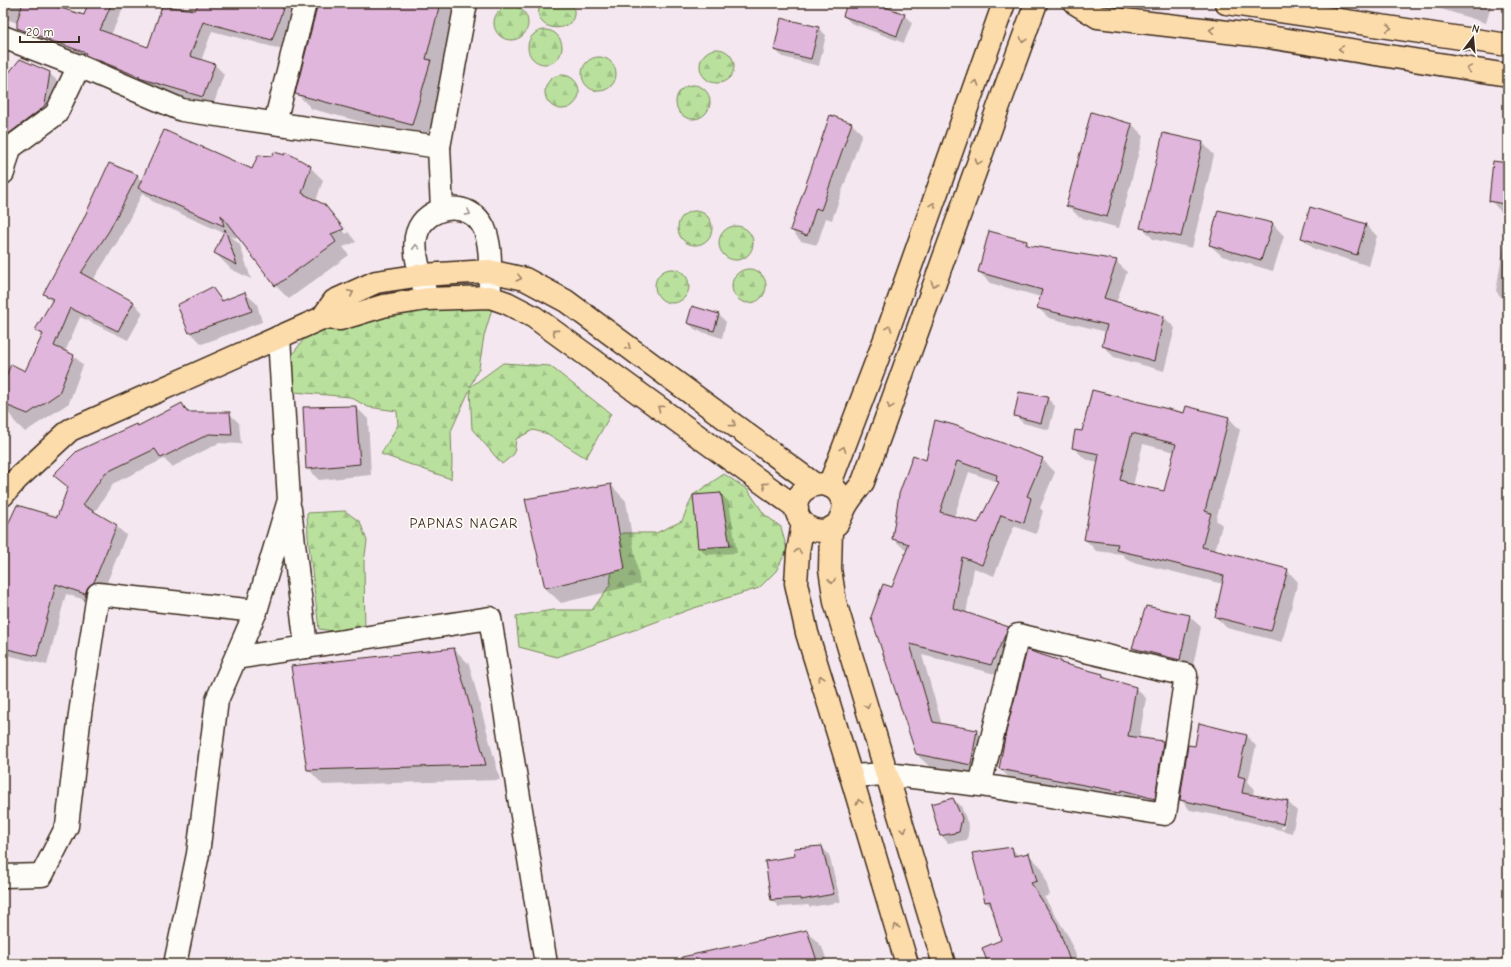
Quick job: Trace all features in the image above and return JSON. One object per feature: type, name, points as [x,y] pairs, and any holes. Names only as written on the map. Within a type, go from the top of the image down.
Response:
[{"type":"main road","points":[[822,485],[885,339],[1004,3]]},
{"type":"main road","points":[[3,496],[17,479],[70,430],[322,318],[340,319],[383,306],[427,298],[490,297],[507,303],[534,316],[800,516],[809,528],[824,530],[831,528],[837,524],[842,517],[844,510],[862,482],[1036,3]]},
{"type":"main road","points":[[1075,3],[1098,17],[1262,36],[1508,76]]},
{"type":"main road","points":[[1226,3],[1508,45]]},
{"type":"main road","points":[[919,244],[945,254]]},
{"type":"main road","points":[[322,318],[334,301],[376,282],[422,276],[489,271],[525,279],[566,301],[822,485],[836,490],[843,502],[844,510]]},
{"type":"main road","points":[[822,485],[807,488],[801,493],[798,500],[800,516],[796,583],[807,633],[907,964]]},
{"type":"main road","points":[[831,528],[830,569],[835,602],[944,964]]},
{"type":"street","points":[[275,123],[305,3]]},
{"type":"street","points":[[442,209],[439,147],[466,3]]},
{"type":"street","points":[[3,37],[79,66],[182,110],[439,147]]},
{"type":"street","points":[[3,173],[10,148],[56,114],[79,66]]},
{"type":"street","points":[[427,298],[415,245],[417,233],[422,222],[431,214],[442,209],[454,208],[466,211],[476,217],[483,226],[489,250],[490,297]]},
{"type":"street","points":[[279,338],[289,500],[306,647]]},
{"type":"street","points":[[175,964],[198,854],[217,700],[256,611],[289,500]]},
{"type":"street","points":[[3,876],[42,875],[67,826],[80,714],[98,594],[256,611]]},
{"type":"street","points":[[236,658],[490,618],[546,964]]},
{"type":"street","points":[[851,776],[887,774],[980,785],[1165,814],[1186,675],[1018,635],[980,785]]},
{"type":"green space","points":[[541,3],[572,3],[574,14],[571,22],[556,28],[548,26],[541,21],[539,14]]},
{"type":"green space","points":[[508,6],[514,6],[518,7],[525,13],[528,23],[527,30],[521,37],[514,40],[508,40],[504,39],[497,33],[494,26],[494,20],[495,16],[501,9]]},
{"type":"green space","points":[[542,30],[548,30],[552,31],[559,37],[562,47],[561,54],[555,61],[548,64],[542,64],[538,63],[531,57],[528,50],[528,44],[529,40],[535,33]]},
{"type":"green space","points":[[714,49],[720,49],[724,50],[731,56],[734,66],[733,73],[727,80],[720,83],[714,83],[710,82],[703,76],[700,69],[700,63],[701,59],[707,52]]},
{"type":"green space","points":[[596,57],[602,57],[606,58],[613,64],[616,74],[615,81],[609,88],[602,91],[596,91],[592,90],[585,84],[582,77],[582,71],[583,67],[589,60]]},
{"type":"green space","points":[[559,75],[565,75],[569,76],[576,82],[579,92],[578,99],[572,106],[565,109],[559,109],[555,108],[548,102],[545,95],[545,89],[546,85],[552,78]]},
{"type":"green space","points":[[690,85],[696,85],[700,86],[707,92],[710,102],[709,109],[703,116],[696,119],[690,119],[686,118],[679,112],[676,105],[676,99],[677,95],[683,88]]},
{"type":"green space","points":[[692,211],[698,211],[702,212],[709,218],[712,228],[711,235],[705,242],[698,245],[692,245],[688,244],[681,238],[678,231],[678,225],[679,221],[685,214]]},
{"type":"green space","points":[[733,226],[739,226],[743,227],[750,233],[753,243],[752,250],[746,257],[739,260],[733,260],[729,259],[722,253],[719,246],[719,240],[720,236],[726,229]]},
{"type":"green space","points":[[669,269],[675,269],[679,270],[686,276],[689,286],[688,293],[682,300],[675,303],[669,303],[665,302],[658,296],[655,289],[655,283],[656,279],[662,272]]},
{"type":"green space","points":[[746,269],[752,269],[756,270],[763,276],[766,286],[765,293],[759,300],[752,303],[746,303],[742,302],[735,296],[732,289],[732,283],[733,279],[739,272]]},
{"type":"green space","points":[[464,301],[492,309],[484,336],[479,368],[470,387],[503,363],[550,366],[611,414],[586,458],[548,434],[533,430],[516,439],[514,454],[502,464],[472,429],[470,389],[451,431],[451,479],[381,454],[398,425],[397,411],[368,407],[350,397],[294,392],[288,360],[314,326],[390,316],[403,307]]},
{"type":"green space","points":[[724,474],[748,490],[764,514],[781,527],[787,550],[776,571],[759,588],[691,609],[557,657],[519,647],[516,616],[553,610],[592,610],[610,585],[615,542],[622,533],[656,533],[682,521],[693,495]]},
{"type":"green space","points":[[345,511],[360,522],[367,541],[364,562],[365,637],[319,629],[308,537],[307,513]]},
{"type":"building","points":[[23,3],[44,3],[84,15],[88,3],[112,3],[100,30],[148,47],[162,6],[195,10],[199,3],[285,3],[272,40],[203,22],[190,56],[215,64],[203,97],[139,78],[140,77],[85,55],[86,53],[17,28],[17,21]]},
{"type":"building","points":[[318,3],[440,3],[426,59],[431,60],[412,125],[295,94]]},
{"type":"building","points":[[847,3],[874,3],[905,14],[897,36],[843,16]]},
{"type":"building","points":[[781,18],[819,27],[811,59],[774,50]]},
{"type":"building","points":[[20,59],[50,72],[45,105],[3,138],[3,80]]},
{"type":"building","points":[[1091,112],[1132,124],[1107,217],[1066,206]]},
{"type":"building","points":[[830,115],[852,123],[821,210],[816,208],[807,236],[790,230]]},
{"type":"building","points":[[164,130],[252,169],[258,155],[272,156],[274,152],[285,155],[286,152],[311,166],[302,193],[325,205],[344,229],[331,234],[336,242],[275,286],[221,215],[224,226],[138,188]]},
{"type":"building","points":[[1163,133],[1203,142],[1181,237],[1140,228]]},
{"type":"building","points":[[1493,161],[1508,163],[1508,205],[1489,201]]},
{"type":"building","points":[[109,163],[138,175],[109,231],[81,273],[134,302],[118,331],[70,308],[54,346],[74,355],[59,393],[28,414],[3,404],[3,384],[11,364],[25,371],[43,334],[35,330],[53,299],[43,294],[83,220]]},
{"type":"building","points":[[1310,207],[1366,224],[1357,255],[1301,238]]},
{"type":"building","points":[[1218,210],[1273,223],[1261,260],[1209,245]]},
{"type":"building","points":[[225,229],[237,265],[214,253]]},
{"type":"building","points":[[989,231],[1027,241],[1026,245],[1117,260],[1104,298],[1164,316],[1154,361],[1102,346],[1107,325],[1037,308],[1042,290],[978,272]]},
{"type":"building","points":[[212,287],[222,301],[245,292],[252,311],[189,333],[177,305]]},
{"type":"building","points":[[692,306],[719,314],[714,331],[687,323]]},
{"type":"building","points":[[1092,390],[1184,413],[1186,406],[1229,417],[1205,511],[1211,513],[1202,547],[1288,569],[1271,631],[1215,617],[1224,576],[1116,550],[1118,544],[1084,540],[1099,454],[1072,448],[1075,430],[1082,431]],"holes":[[[1132,433],[1176,444],[1164,491],[1126,483],[1120,480]]]},
{"type":"building","points":[[1019,392],[1048,397],[1041,423],[1014,416]]},
{"type":"building","points":[[182,403],[187,412],[230,412],[232,435],[209,434],[161,458],[155,449],[105,473],[83,505],[117,525],[94,582],[88,587],[85,594],[56,584],[37,656],[3,648],[3,535],[17,505],[57,517],[68,487],[53,475],[77,451],[136,424],[138,426]]},
{"type":"building","points":[[356,406],[360,464],[306,469],[303,407]]},
{"type":"building","points":[[935,420],[954,425],[1043,458],[1027,496],[1031,498],[1024,523],[1001,515],[982,565],[962,557],[953,608],[1009,627],[991,665],[910,644],[933,722],[977,730],[971,765],[916,754],[871,617],[883,584],[892,587],[909,544],[892,539],[899,494],[913,455],[926,460]],"holes":[[[957,461],[997,475],[996,481],[999,482],[978,523],[940,512]]]},
{"type":"building","points":[[611,484],[625,569],[545,588],[525,499]]},
{"type":"building","points":[[721,493],[730,546],[698,548],[693,495]]},
{"type":"building","points":[[1146,606],[1190,615],[1180,660],[1132,648]]},
{"type":"building","points":[[454,648],[486,765],[307,770],[291,666]]},
{"type":"building","points":[[1027,650],[1061,661],[1061,663],[1103,674],[1102,677],[1136,687],[1128,736],[1163,741],[1155,799],[1122,790],[1121,792],[999,769],[1006,732]]},
{"type":"building","points":[[1199,723],[1247,735],[1238,776],[1245,778],[1242,793],[1288,801],[1283,824],[1180,800],[1188,745],[1195,746]]},
{"type":"building","points":[[953,798],[962,818],[959,832],[940,836],[931,804]]},
{"type":"building","points":[[822,846],[834,894],[801,900],[801,898],[771,900],[765,861],[795,856],[794,848]]},
{"type":"building","points":[[1012,847],[1014,856],[1029,853],[1037,881],[1031,883],[1057,924],[1071,964],[988,964],[982,948],[1001,940],[990,901],[985,902],[972,853]]},
{"type":"building","points":[[807,930],[818,964],[683,964],[682,957]]},
{"type":"district","name":"PAPNAS NAGAR","points":[[464,523]]}]
